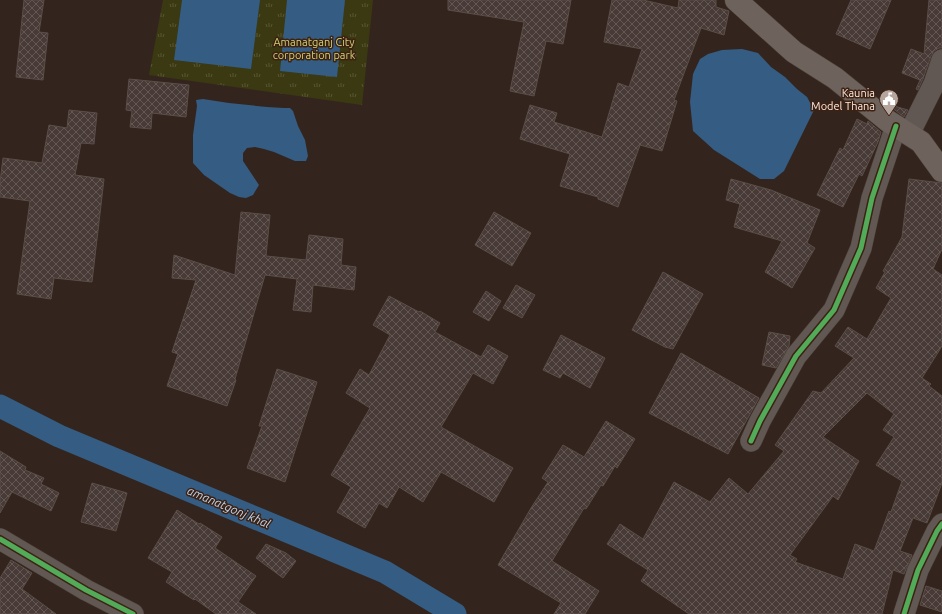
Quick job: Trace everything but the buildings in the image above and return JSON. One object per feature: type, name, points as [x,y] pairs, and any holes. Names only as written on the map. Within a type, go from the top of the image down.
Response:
[{"type":"main road","points":[[736,0],[794,52],[835,78],[888,121],[921,142],[942,171]]},
{"type":"street","points":[[751,441],[760,421],[796,356],[834,310],[861,248],[872,198],[903,130],[934,84],[942,60]]},
{"type":"street","points":[[904,614],[918,570],[942,524]]},
{"type":"street","points":[[0,539],[86,590],[134,614]]},
{"type":"green space","name":"Amanatganj City corporation park","points":[[163,0],[373,0],[362,105],[149,75]]},
{"type":"water","points":[[182,0],[260,0],[251,69],[174,60]]},
{"type":"water","points":[[287,0],[345,0],[337,77],[280,71]]},
{"type":"water","points":[[742,49],[758,53],[771,67],[785,77],[807,97],[814,110],[784,171],[774,179],[760,179],[714,150],[693,131],[690,102],[693,74],[700,59],[708,54],[722,50]]},
{"type":"water","points":[[203,99],[267,107],[290,108],[293,111],[305,140],[308,156],[306,161],[295,161],[274,152],[255,147],[247,148],[243,153],[243,161],[259,185],[253,195],[246,198],[230,193],[204,175],[193,163],[193,135],[197,106],[196,100]]},
{"type":"waterway","name":"amanatgonj khal","points":[[0,406],[59,436],[385,572],[455,614]]},
{"type":"cycle path","points":[[751,441],[760,421],[796,356],[834,310],[861,248],[872,198],[896,126]]},
{"type":"cycle path","points":[[904,614],[918,570],[942,524]]},
{"type":"cycle path","points":[[0,539],[86,590],[133,614]]},
{"type":"place","name":"Kaunia Model Thana","points":[[889,116]]}]
